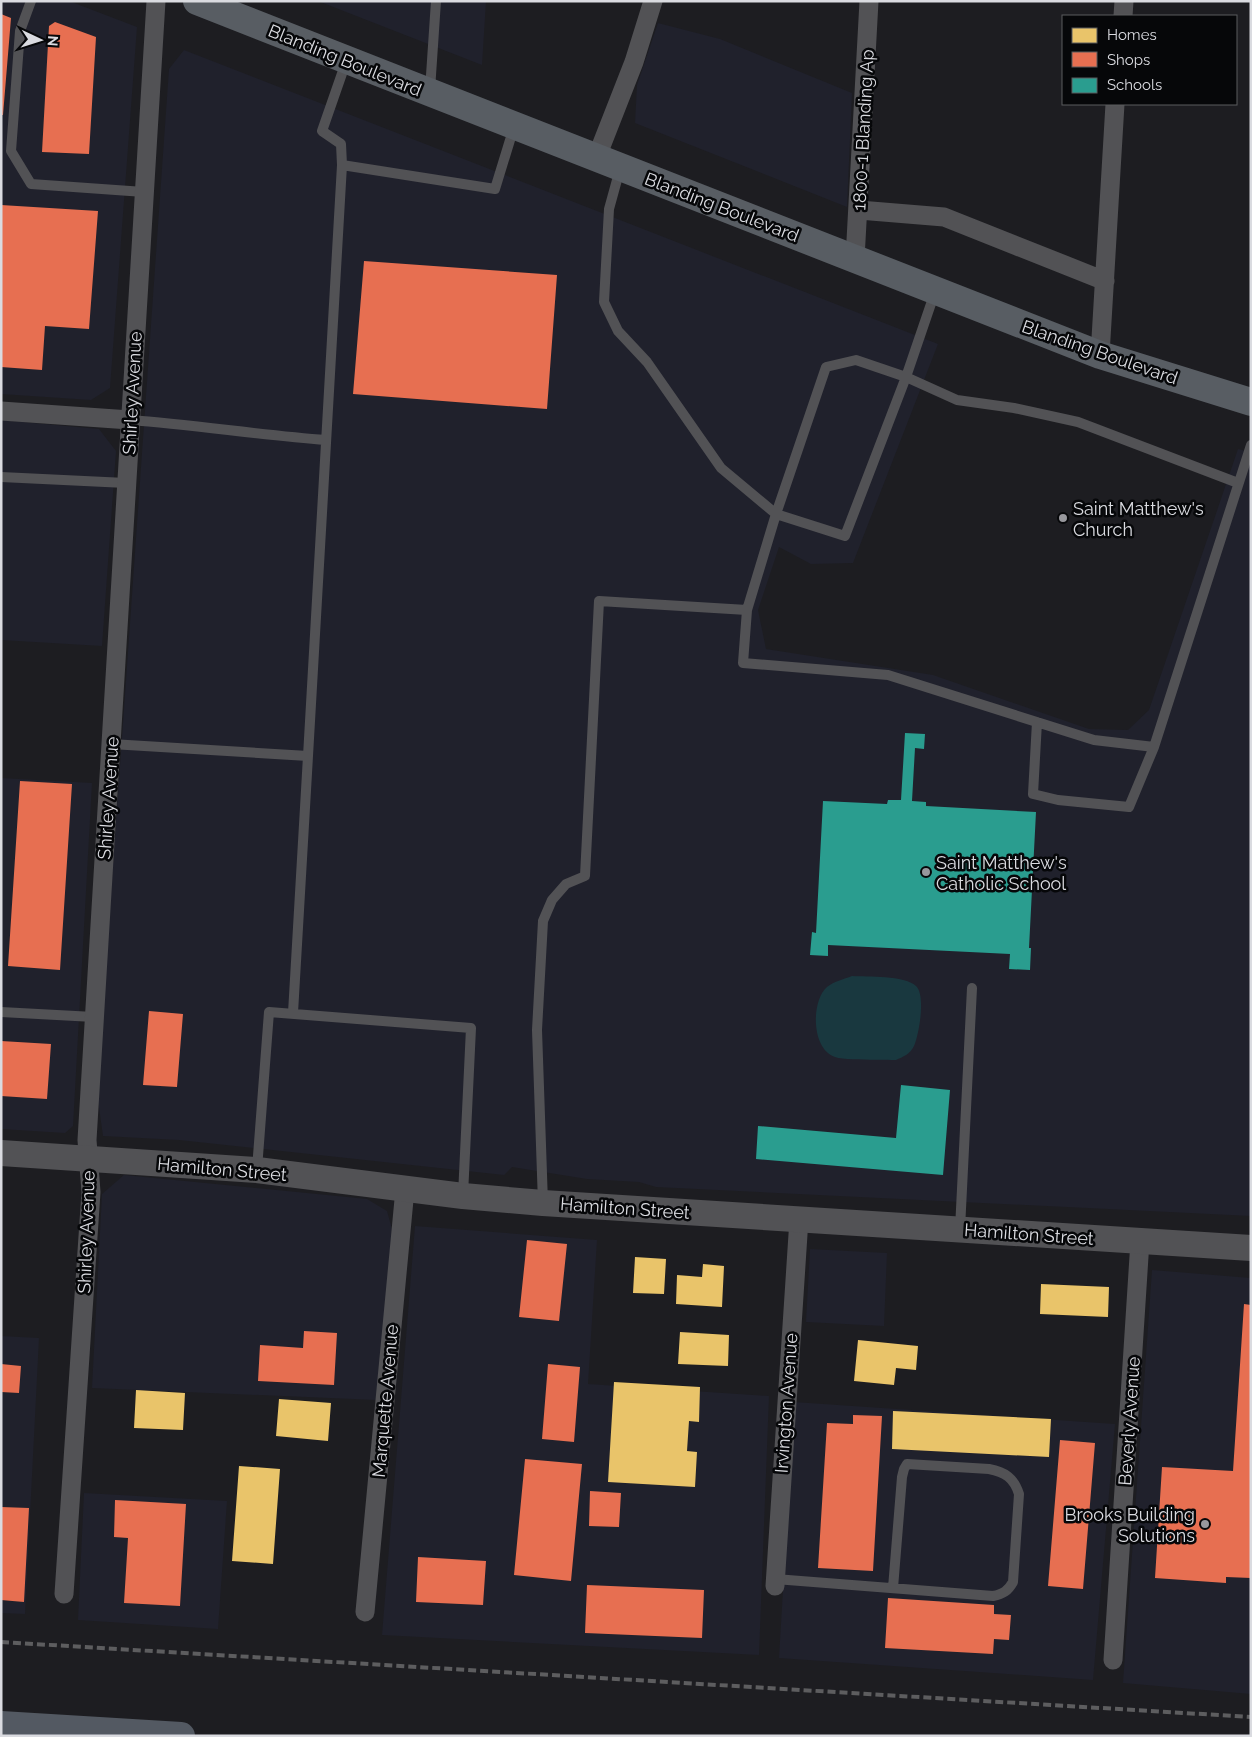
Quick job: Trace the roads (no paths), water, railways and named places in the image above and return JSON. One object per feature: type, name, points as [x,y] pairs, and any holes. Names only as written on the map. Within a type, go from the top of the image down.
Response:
[{"type":"highway","points":[[1,1725],[51,1732],[181,1736]]},
{"type":"main road","name":"Blanding Boulevard","points":[[197,1],[608,164],[1100,355],[1251,402]]},
{"type":"street","name":"Shirley Avenue","points":[[64,1594],[91,1192],[87,1140],[156,1]]},
{"type":"street","points":[[608,164],[634,62],[653,1]]},
{"type":"street","name":"1800-1 Blanding Ap","points":[[855,259],[869,1]]},
{"type":"street","points":[[1123,15],[1124,1]]},
{"type":"street","points":[[1100,355],[1115,105]]},
{"type":"street","points":[[859,210],[944,217],[1105,281]]},
{"type":"street","points":[[1,410],[130,420]]},
{"type":"street","name":"Hamilton Street","points":[[1,1153],[257,1170],[463,1196],[1251,1248]]},
{"type":"street","name":"Marquette Avenue","points":[[365,1612],[405,1189]]},
{"type":"street","name":"Irvington Avenue","points":[[775,1583],[799,1219]]},
{"type":"street","name":"Beverly Avenue","points":[[1113,1660],[1140,1241]]},
{"type":"lane","points":[[31,1],[20,31],[12,152],[31,184],[144,192]]},
{"type":"lane","points":[[430,94],[436,1]]},
{"type":"lane","points":[[293,1013],[342,166],[341,144],[322,132],[346,61]]},
{"type":"lane","points":[[342,166],[495,190],[514,126]]},
{"type":"lane","points":[[608,164],[609,209],[604,302],[618,331],[647,362],[721,468],[776,514],[845,536],[906,377],[936,291]]},
{"type":"lane","points":[[1154,746],[1094,740],[888,675],[743,663],[747,610],[776,514],[826,366],[856,360],[906,377],[957,400],[1014,408],[1078,422],[1238,483]]},
{"type":"lane","points":[[130,420],[199,426],[259,435],[326,440]]},
{"type":"lane","points":[[1038,722],[1033,794],[1058,800],[1129,807],[1154,746],[1251,445]]},
{"type":"lane","points":[[1,477],[126,483]]},
{"type":"lane","points":[[542,1202],[537,1030],[543,921],[552,900],[566,884],[585,876],[599,601],[747,610]]},
{"type":"lane","points":[[111,744],[308,756]]},
{"type":"lane","points":[[960,1230],[972,988]]},
{"type":"lane","points":[[1,1012],[94,1017]]},
{"type":"lane","points":[[257,1170],[269,1012],[471,1028],[463,1196]]},
{"type":"lane","points":[[775,1583],[893,1588],[993,1596],[1008,1590],[1013,1582],[1019,1494],[1010,1476],[1000,1471],[989,1469],[908,1464],[904,1469],[902,1477],[893,1588]]},
{"type":"water","points":[[852,976],[895,978],[910,982],[916,986],[921,998],[918,1033],[914,1046],[906,1055],[896,1060],[840,1058],[827,1052],[821,1045],[816,1024],[816,1013],[822,994],[829,985]]},
{"type":"railway","points":[[1,1642],[1251,1717]]},
{"type":"place","name":"Saint Matthew's Church","points":[[1063,518]]},
{"type":"place","name":"Saint Matthew's Catholic School","points":[[926,872]]},
{"type":"place","name":"Brooks Building Solutions","points":[[1205,1524]]}]
